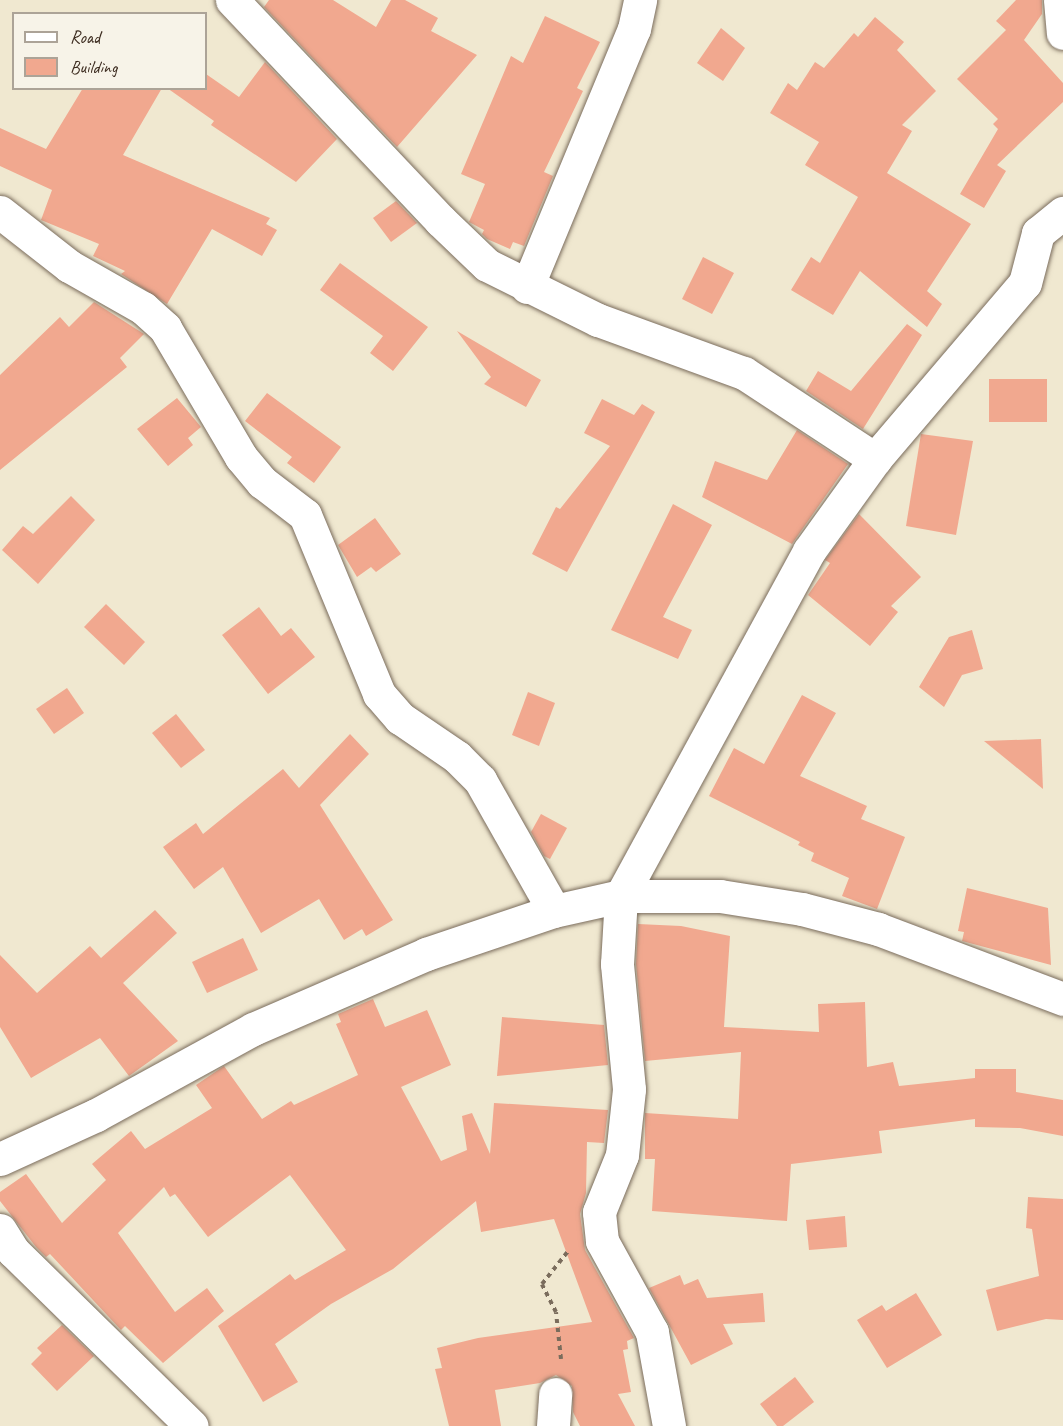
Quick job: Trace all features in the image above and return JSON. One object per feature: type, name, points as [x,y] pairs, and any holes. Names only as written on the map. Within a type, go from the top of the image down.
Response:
[{"type":"street","points":[[232,0],[440,220],[487,265],[527,288],[598,320],[744,373],[875,459]]},
{"type":"street","points":[[527,288],[634,29],[640,0]]},
{"type":"street","points":[[1060,0],[1063,33]]},
{"type":"street","points":[[0,212],[69,266],[143,308],[165,328],[241,457],[262,482],[305,515],[379,694],[400,718],[457,757],[480,780],[554,911]]},
{"type":"street","points":[[669,1426],[652,1332],[602,1241],[599,1212],[622,1155],[629,1089],[617,964],[621,896],[809,551],[875,459],[1025,283],[1038,233],[1063,213]]},
{"type":"street","points":[[0,1159],[96,1115],[252,1029],[426,954],[554,911],[621,896],[720,896],[802,909],[878,929],[1063,999]]},
{"type":"street","points":[[0,1230],[13,1251],[192,1426]]},
{"type":"path","points":[[554,1410],[562,1366],[556,1312],[542,1284],[599,1212]]},
{"type":"building","points":[[269,0],[333,0],[376,27],[391,0],[405,0],[438,18],[431,31],[477,55],[397,147],[264,7]]},
{"type":"building","points":[[1016,0],[1042,0],[1042,14],[1024,40],[1063,83],[1063,102],[997,165],[1006,171],[984,208],[960,194],[998,129],[993,124],[998,119],[957,79],[1006,30],[996,21]]},
{"type":"building","points":[[545,16],[600,42],[577,88],[583,91],[544,172],[553,176],[524,246],[513,242],[510,249],[487,239],[482,234],[484,230],[469,222],[485,184],[461,174],[511,56],[523,63]]},
{"type":"building","points":[[875,17],[904,42],[897,50],[936,91],[902,125],[912,131],[887,173],[971,224],[927,291],[942,304],[927,327],[860,271],[833,315],[791,290],[811,257],[820,263],[858,197],[805,165],[819,142],[770,113],[788,83],[797,90],[815,62],[824,68],[854,33],[858,37]]},
{"type":"building","points":[[721,28],[745,48],[723,81],[697,63]]},
{"type":"building","points":[[265,62],[337,139],[296,182],[211,125],[214,121],[170,90],[207,90],[207,75],[239,97]]},
{"type":"building","points":[[82,90],[161,90],[123,155],[270,218],[266,224],[277,230],[262,256],[212,229],[167,304],[121,274],[125,271],[93,256],[99,244],[41,220],[52,190],[0,166],[0,128],[46,149]]},
{"type":"building","points":[[396,201],[417,223],[391,242],[373,218]]},
{"type":"building","points":[[703,257],[734,273],[712,314],[682,299]]},
{"type":"building","points":[[340,263],[428,327],[393,371],[370,353],[383,336],[320,290]]},
{"type":"building","points":[[94,302],[144,334],[120,358],[127,367],[0,470],[0,375],[60,317],[69,327]]},
{"type":"building","points":[[907,324],[922,335],[863,429],[806,391],[818,371],[851,391]]},
{"type":"building","points":[[457,331],[541,380],[526,407],[484,384],[491,377]]},
{"type":"building","points":[[989,379],[1047,379],[1047,422],[989,422]]},
{"type":"building","points":[[267,393],[341,447],[314,483],[287,463],[292,457],[245,421]]},
{"type":"building","points":[[177,398],[201,427],[188,438],[193,445],[168,466],[137,429]]},
{"type":"building","points":[[602,399],[634,415],[642,404],[655,412],[567,572],[532,554],[556,507],[560,509],[610,446],[584,433]]},
{"type":"building","points":[[797,430],[848,464],[792,544],[702,497],[715,461],[767,480]]},
{"type":"building","points":[[921,434],[973,441],[956,535],[906,526]]},
{"type":"building","points":[[71,496],[95,520],[38,584],[2,550],[23,526],[33,534]]},
{"type":"building","points":[[673,504],[712,525],[663,617],[692,630],[678,659],[611,630]]},
{"type":"building","points":[[859,514],[921,577],[891,606],[898,612],[870,646],[808,595],[830,563],[825,560]]},
{"type":"building","points":[[375,518],[401,554],[376,572],[371,567],[357,577],[338,545]]},
{"type":"building","points":[[106,604],[145,642],[124,665],[84,627]]},
{"type":"building","points":[[259,607],[281,636],[291,628],[315,657],[268,694],[222,635]]},
{"type":"building","points":[[972,630],[983,669],[962,675],[944,707],[919,687],[949,637]]},
{"type":"building","points":[[67,688],[84,713],[54,734],[36,709]]},
{"type":"building","points":[[528,692],[555,703],[539,746],[512,735]]},
{"type":"building","points":[[802,695],[836,713],[800,776],[867,806],[861,819],[905,837],[877,909],[842,896],[849,878],[811,861],[814,853],[798,845],[800,842],[709,796],[734,748],[764,764]]},
{"type":"building","points":[[176,714],[205,750],[181,768],[152,733]]},
{"type":"building","points":[[350,734],[369,754],[320,805],[393,920],[366,936],[362,929],[344,940],[319,899],[261,933],[223,867],[194,889],[163,847],[196,823],[203,834],[283,769],[299,788]]},
{"type":"building","points":[[1041,739],[1043,789],[984,741]]},
{"type":"building","points":[[541,814],[567,828],[550,859],[544,856],[531,832]]},
{"type":"building","points":[[967,888],[1048,908],[1051,965],[962,941],[964,932],[958,931]]},
{"type":"building","points":[[155,910],[177,933],[123,983],[178,1041],[129,1076],[100,1038],[31,1078],[0,1027],[0,955],[37,993],[90,946],[101,958]]},
{"type":"building","points":[[638,924],[681,926],[730,936],[724,1027],[819,1032],[818,1004],[865,1002],[867,1067],[893,1062],[899,1086],[975,1078],[975,1069],[1016,1069],[1016,1092],[1063,1100],[1063,1136],[1020,1128],[975,1127],[975,1119],[879,1131],[882,1153],[791,1164],[787,1221],[652,1211],[655,1159],[645,1159],[645,1113],[738,1119],[741,1052],[645,1061],[636,964]]},
{"type":"building","points":[[243,938],[258,970],[207,993],[192,962]]},
{"type":"building","points":[[373,999],[385,1027],[427,1010],[451,1065],[401,1087],[441,1161],[467,1150],[462,1116],[472,1113],[490,1154],[494,1103],[608,1110],[604,1143],[587,1142],[586,1193],[580,1214],[585,1250],[634,1338],[627,1341],[628,1349],[623,1350],[631,1392],[618,1394],[635,1426],[580,1426],[573,1412],[572,1386],[556,1375],[540,1383],[495,1390],[501,1426],[449,1426],[435,1369],[442,1368],[437,1348],[478,1338],[592,1322],[554,1219],[481,1232],[476,1201],[393,1269],[331,1304],[275,1344],[298,1382],[263,1402],[218,1326],[290,1274],[295,1280],[346,1250],[290,1175],[208,1237],[175,1194],[170,1197],[164,1187],[118,1233],[175,1312],[207,1288],[224,1311],[163,1363],[125,1326],[121,1330],[50,1254],[46,1257],[0,1201],[0,1192],[26,1174],[62,1223],[106,1180],[92,1164],[131,1131],[145,1149],[212,1108],[196,1085],[224,1066],[262,1119],[291,1101],[294,1105],[358,1075],[336,1024],[341,1022],[338,1014]]},
{"type":"building","points":[[502,1017],[604,1025],[608,1065],[497,1076]]},
{"type":"building","points":[[1028,1197],[1063,1199],[1063,1320],[1046,1319],[997,1331],[986,1290],[1039,1276],[1032,1229],[1026,1228]]},
{"type":"building","points":[[845,1216],[847,1247],[809,1250],[806,1220]]},
{"type":"building","points":[[680,1275],[684,1285],[698,1279],[707,1298],[763,1293],[765,1322],[723,1324],[733,1344],[691,1365],[649,1288]]},
{"type":"building","points":[[916,1293],[942,1335],[887,1368],[857,1320],[882,1305],[886,1311]]},
{"type":"building","points":[[62,1325],[94,1356],[57,1391],[31,1364],[42,1353],[37,1348]]},
{"type":"building","points":[[795,1377],[814,1402],[783,1426],[777,1426],[760,1404]]}]
